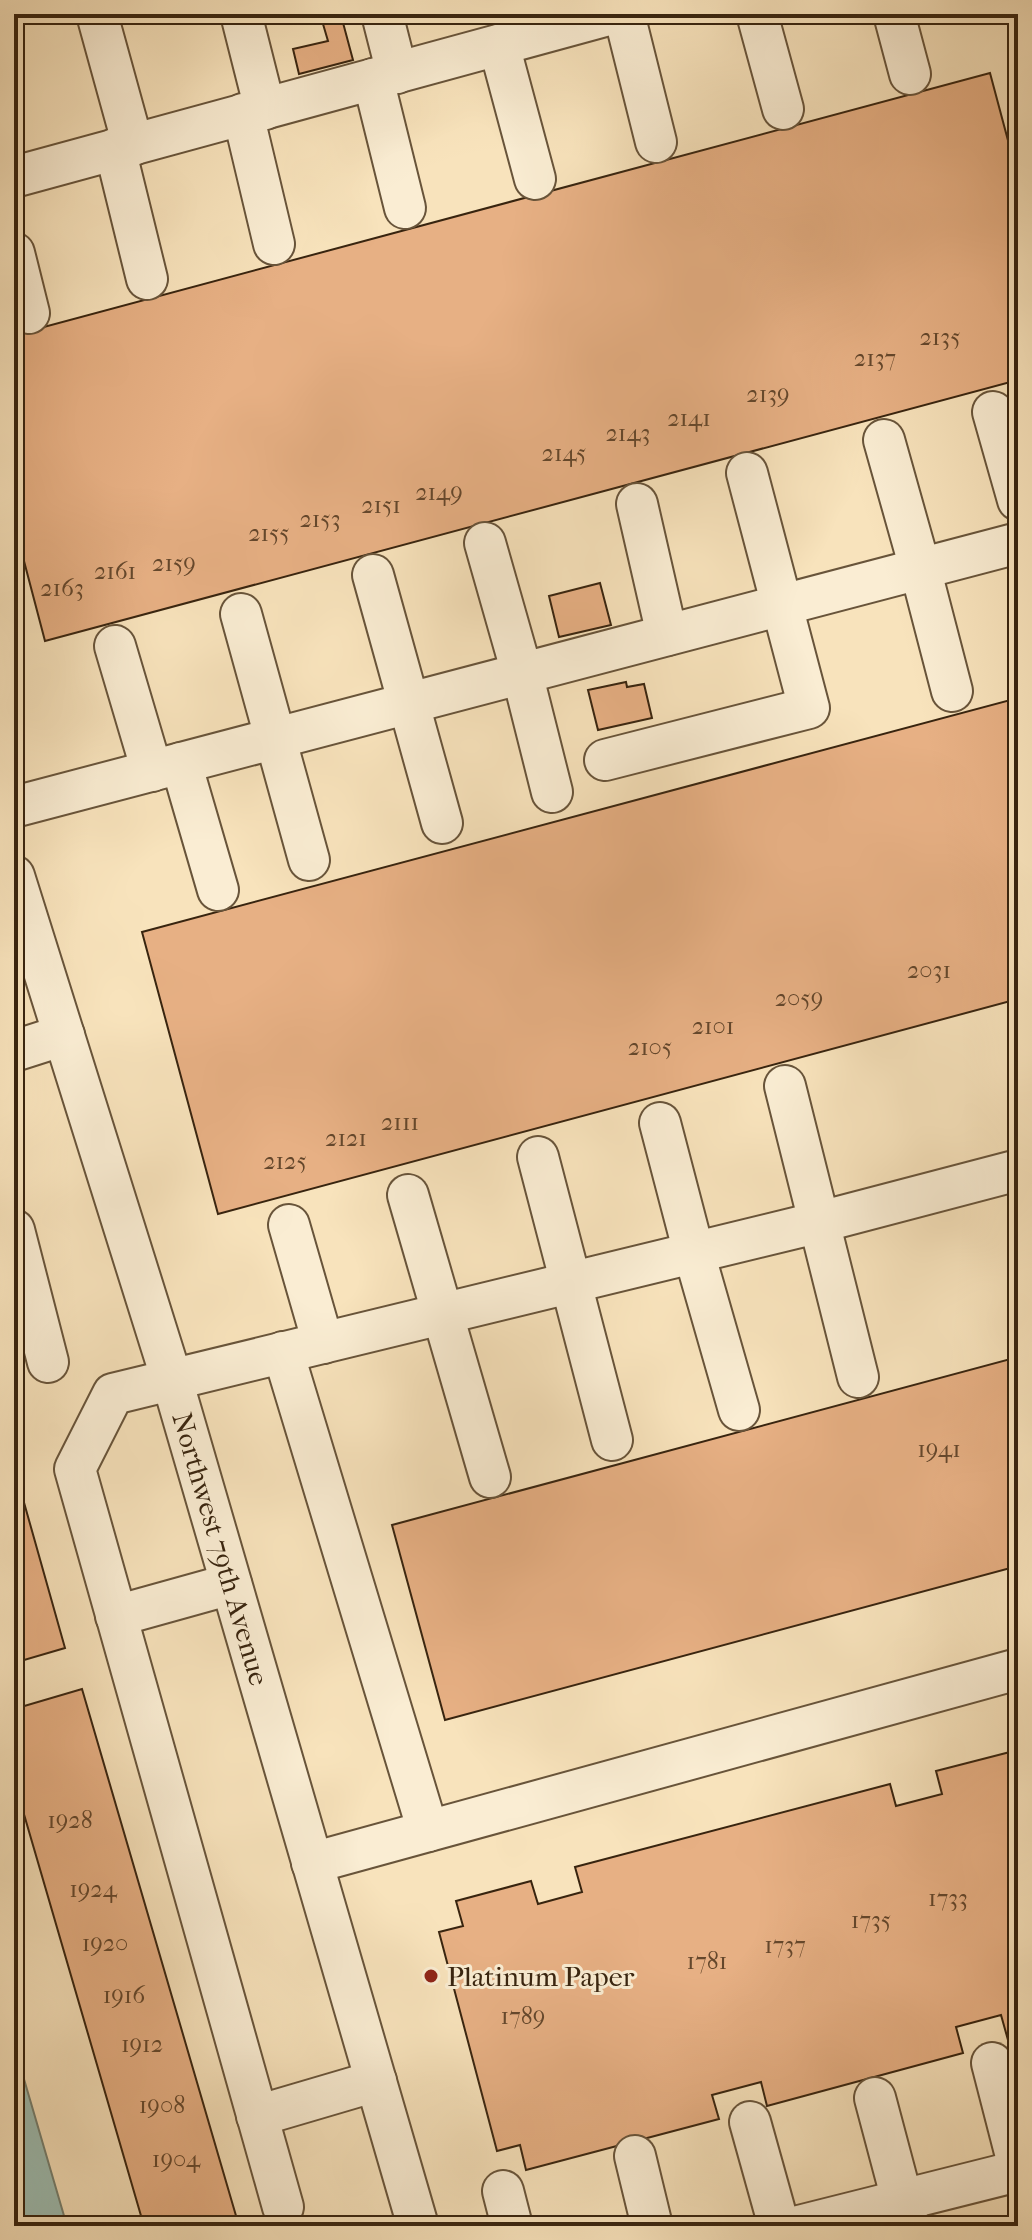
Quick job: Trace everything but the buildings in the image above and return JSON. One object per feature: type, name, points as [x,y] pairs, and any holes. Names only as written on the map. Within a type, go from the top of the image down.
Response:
[{"type":"street","points":[[241,14],[274,244]]},
{"type":"street","points":[[382,14],[385,76],[405,208]]},
{"type":"street","points":[[14,177],[385,76],[511,33],[612,14]]},
{"type":"street","points":[[624,14],[656,142]]},
{"type":"street","points":[[757,14],[783,109]]},
{"type":"street","points":[[894,14],[910,74]]},
{"type":"street","points":[[98,18],[147,279]]},
{"type":"street","points":[[511,33],[535,179]]},
{"type":"street","points":[[14,253],[29,313]]},
{"type":"street","points":[[993,412],[1018,500]]},
{"type":"street","points":[[884,440],[952,691]]},
{"type":"street","points":[[605,760],[809,708],[747,473]]},
{"type":"street","points":[[637,504],[667,635]]},
{"type":"street","points":[[485,543],[552,792]]},
{"type":"street","points":[[14,807],[1018,543]]},
{"type":"street","points":[[373,575],[442,823]]},
{"type":"street","points":[[241,614],[309,860]]},
{"type":"street","points":[[115,646],[218,890]]},
{"type":"street","name":"Northwest 79th Avenue","points":[[14,876],[172,1380],[418,2226]]},
{"type":"street","points":[[14,1051],[64,1035]]},
{"type":"street","points":[[785,1086],[858,1377]]},
{"type":"street","points":[[660,1123],[739,1410]]},
{"type":"street","points":[[538,1157],[612,1440]]},
{"type":"street","points":[[283,2207],[75,1469],[113,1394],[820,1222],[1018,1170]]},
{"type":"street","points":[[408,1195],[490,1477]]},
{"type":"street","points":[[289,1225],[323,1343]]},
{"type":"street","points":[[14,1230],[48,1362]]},
{"type":"street","points":[[283,1352],[428,1831]]},
{"type":"street","points":[[116,1616],[231,1584]]},
{"type":"street","points":[[312,1863],[1018,1669]]},
{"type":"street","points":[[992,2063],[1018,2164]]},
{"type":"street","points":[[257,2116],[376,2081]]},
{"type":"street","points":[[875,2098],[906,2214]]},
{"type":"street","points":[[750,2122],[779,2226]]},
{"type":"street","points":[[635,2156],[652,2226]]},
{"type":"street","points":[[799,2226],[906,2214],[1018,2171]]},
{"type":"water","points":[[14,2045],[67,2226],[14,2226]]},
{"type":"place","name":"Platinum Paper","points":[[431,1976]]}]
